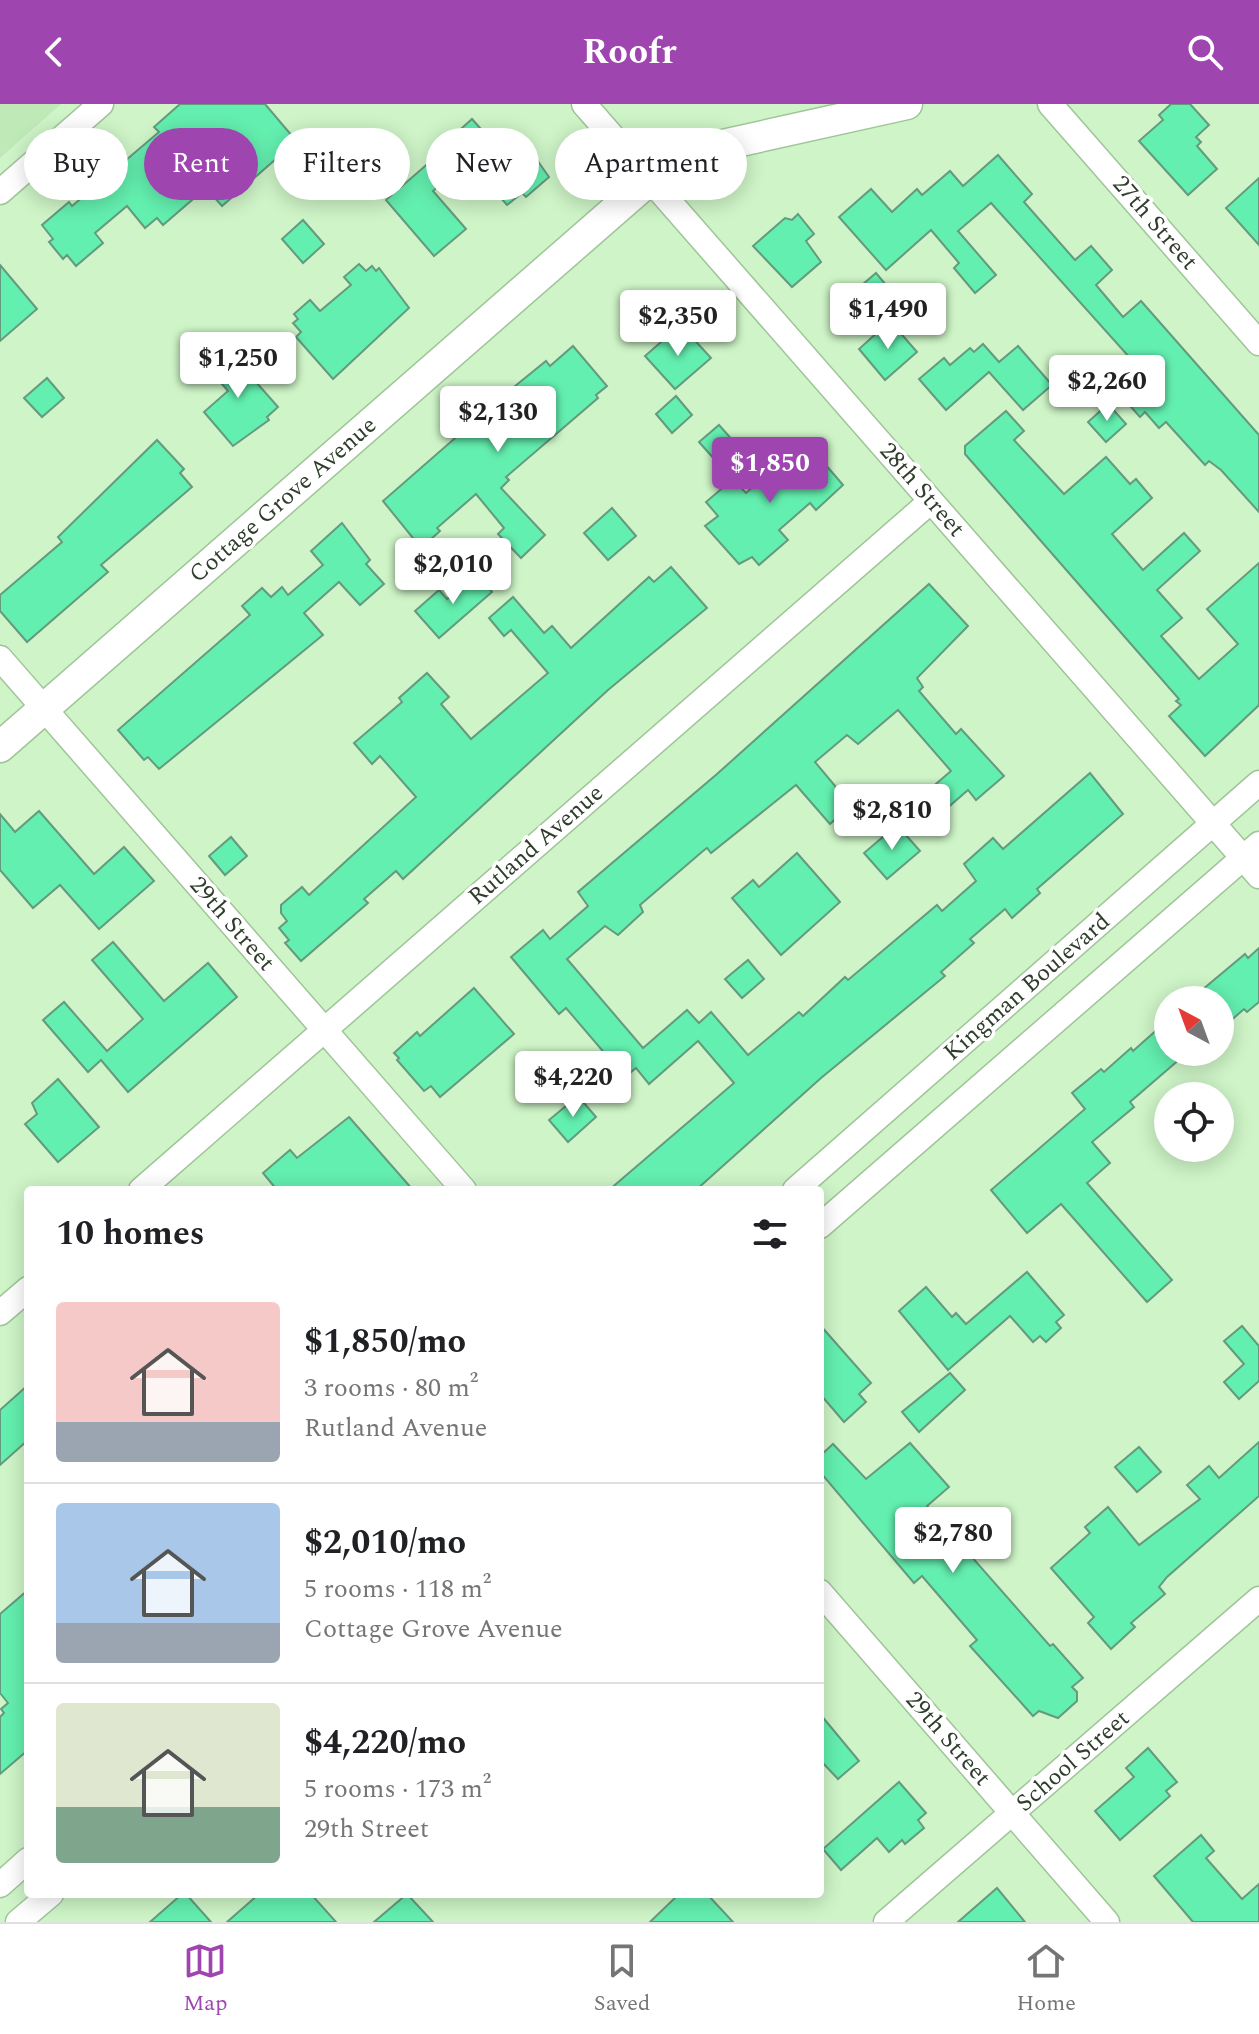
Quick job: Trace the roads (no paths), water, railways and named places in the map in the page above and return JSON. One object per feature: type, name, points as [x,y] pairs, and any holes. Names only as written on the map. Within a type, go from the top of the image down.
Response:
[{"type":"street","points":[[0,192],[101,104]]},
{"type":"street","name":"28th Street","points":[[584,104],[605,128]]},
{"type":"street","name":"Cottage Grove Avenue","points":[[747,140],[907,104]]},
{"type":"street","name":"27th Street","points":[[1050,104],[1259,343]]},
{"type":"street","name":"Cottage Grove Avenue","points":[[0,747],[628,200]]},
{"type":"street","name":"28th Street","points":[[667,200],[1214,824],[1254,860]]},
{"type":"street","name":"Rutland Avenue","points":[[146,1186],[931,501]]},
{"type":"street","name":"29th Street","points":[[0,658],[460,1186]]},
{"type":"street","name":"Kingman Boulevard","points":[[800,1186],[1259,783]]},
{"type":"street","name":"Kingman Boulevard","points":[[824,1223],[1254,860]]},
{"type":"street","points":[[0,1313],[24,1292]]},
{"type":"street","name":"29th Street","points":[[824,1597],[1107,1922]]},
{"type":"street","name":"School Street","points":[[886,1922],[1259,1599]]},
{"type":"street","points":[[0,1885],[24,1864]]},
{"type":"street","points":[[18,1922],[46,1898]]}]
